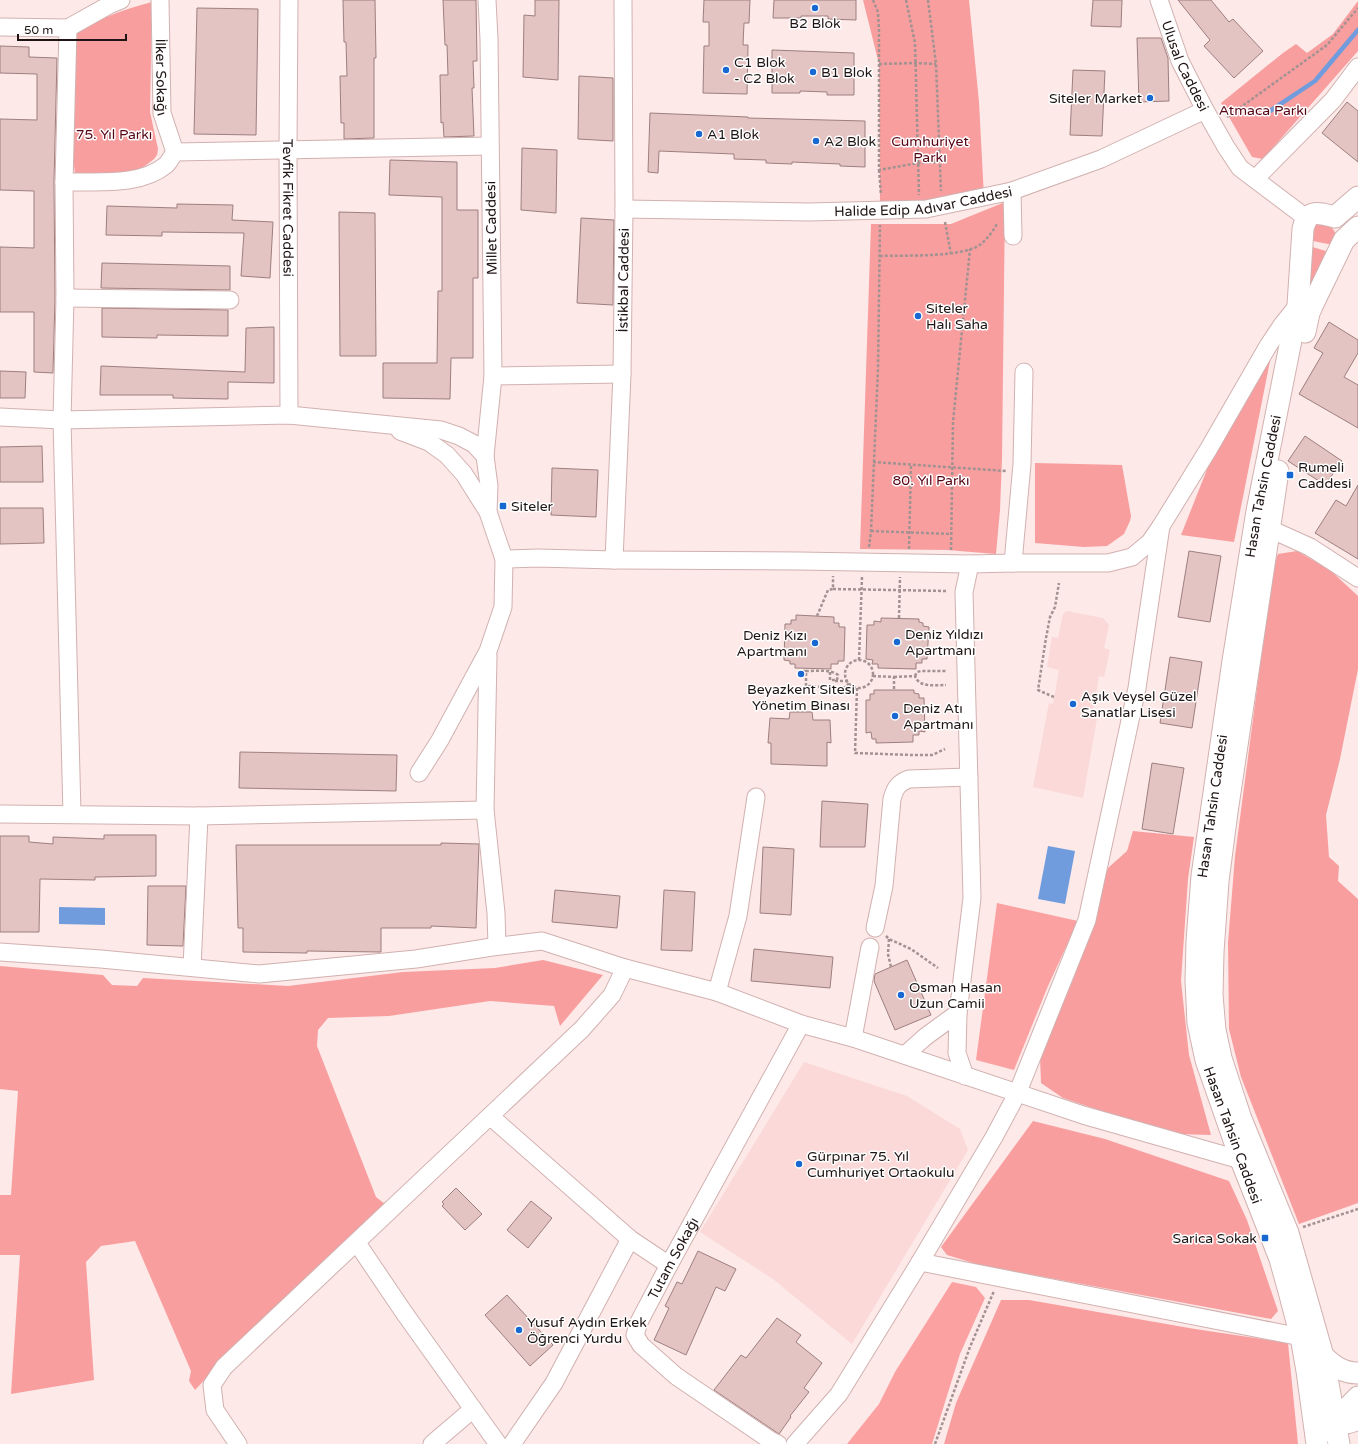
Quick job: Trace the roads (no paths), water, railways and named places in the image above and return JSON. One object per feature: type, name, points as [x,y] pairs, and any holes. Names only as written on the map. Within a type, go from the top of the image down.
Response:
[{"type":"main road","points":[[1319,217],[1358,197]]},
{"type":"main road","points":[[1319,217],[1340,224],[1343,232],[1351,234]]},
{"type":"main road","name":"Hasan Tahsin Caddesi","points":[[1319,217],[1303,229],[1307,322],[1278,470],[1227,812],[1218,881],[1213,952],[1212,995],[1215,1030],[1221,1058],[1241,1119],[1288,1233],[1323,1356],[1339,1444]]},
{"type":"main road","name":"Hasan Tahsin Caddesi","points":[[1317,1444],[1301,1337],[1280,1259],[1240,1160],[1206,1060],[1198,1023],[1196,941],[1202,876],[1233,661],[1256,519],[1306,304],[1351,234]]},
{"type":"main road","points":[[1240,1160],[1262,1170]]},
{"type":"main road","points":[[1323,1356],[1333,1366],[1352,1373],[1358,1373]]},
{"type":"main road","points":[[1323,1444],[1334,1422],[1358,1397]]},
{"type":"main road","points":[[1311,1400],[1314,1407],[1328,1420],[1339,1424],[1349,1424],[1358,1420]]},
{"type":"main road","points":[[1344,1444],[1358,1420]]},
{"type":"street","points":[[0,27],[68,28],[109,5],[122,0]]},
{"type":"street","name":"İlker Sokağı","points":[[160,0],[162,113],[175,152]]},
{"type":"street","name":"Tevfik Fikret Caddesi","points":[[289,0],[289,415]]},
{"type":"street","name":"Millet Caddesi","points":[[487,0],[489,39],[493,376],[485,456],[489,486],[488,512]]},
{"type":"street","name":"İstikbal Caddesi","points":[[614,560],[622,374],[624,0]]},
{"type":"street","name":"Ulusal Caddesi","points":[[1159,0],[1180,61],[1204,110],[1240,168],[1280,197],[1319,217]]},
{"type":"street","points":[[68,28],[64,182],[65,298],[62,420],[72,814]]},
{"type":"street","points":[[1255,179],[1333,100],[1358,67]]},
{"type":"street","name":"Halide Edip Adıvar Caddesi","points":[[624,209],[810,212],[926,210],[943,214],[1101,160],[1204,110]]},
{"type":"street","points":[[64,182],[126,181],[139,178],[152,173],[167,164],[175,152],[490,146]]},
{"type":"street","points":[[1012,191],[1013,236]]},
{"type":"street","points":[[65,298],[230,300]]},
{"type":"street","points":[[504,559],[538,558],[970,564],[1108,563],[1132,557],[1150,542],[1161,526],[1282,325],[1306,304]]},
{"type":"street","points":[[1013,563],[1022,464],[1024,372]]},
{"type":"street","points":[[493,376],[622,374]]},
{"type":"street","points":[[0,418],[62,420],[289,415],[441,430],[459,436],[474,444],[485,456]]},
{"type":"street","points":[[373,423],[429,442],[464,474],[488,512],[504,559],[503,607],[488,652],[440,740],[419,773]]},
{"type":"street","points":[[796,1444],[840,1394],[920,1262],[1018,1094],[1087,920],[1137,688],[1161,526]]},
{"type":"street","points":[[1270,528],[1310,547],[1358,578]]},
{"type":"street","points":[[965,1076],[957,1053],[958,1013],[972,898],[964,592],[970,564]]},
{"type":"street","points":[[488,652],[484,810],[496,913],[497,946]]},
{"type":"street","points":[[875,928],[884,886],[894,791],[900,782],[909,779],[969,777]]},
{"type":"street","points":[[717,992],[738,916],[756,797]]},
{"type":"street","points":[[0,814],[199,816],[484,810]]},
{"type":"street","points":[[192,967],[199,816]]},
{"type":"street","points":[[0,952],[192,967],[259,974],[416,959],[497,946],[542,941],[625,968],[717,992],[801,1024],[853,1038],[1083,1115],[1240,1160]]},
{"type":"street","points":[[853,1038],[870,947]]},
{"type":"street","points":[[238,1444],[216,1410],[212,1385],[224,1367],[582,1029],[612,995],[625,968]]},
{"type":"street","points":[[905,1055],[925,1037],[958,1013]]},
{"type":"street","name":"Tutam Sokağı","points":[[778,1444],[676,1376],[641,1345],[635,1334],[639,1322],[669,1265],[801,1024]]},
{"type":"street","points":[[490,1116],[630,1239],[669,1265]]},
{"type":"street","points":[[512,1444],[554,1383],[630,1239]]},
{"type":"street","points":[[357,1243],[405,1314],[498,1444]]},
{"type":"street","points":[[920,1262],[1301,1337]]},
{"type":"street","points":[[432,1444],[473,1409]]},
{"type":"water","points":[[1048,846],[1075,851],[1065,904],[1038,899]]},
{"type":"water","points":[[59,907],[105,908],[105,925],[59,924]]},
{"type":"waterway","points":[[1267,113],[1315,81],[1358,30]]},
{"type":"place","name":"B2 Blok","points":[[815,8]]},
{"type":"place","name":"C1 Blok - C2 Blok","points":[[726,70]]},
{"type":"place","name":"B1 Blok","points":[[813,72]]},
{"type":"place","name":"Siteler Market","points":[[1150,98]]},
{"type":"place","name":"A1 Blok","points":[[699,134]]},
{"type":"place","name":"A2 Blok","points":[[816,141]]},
{"type":"place","name":"Siteler Halı Saha","points":[[918,316]]},
{"type":"place","name":"Rumeli Caddesi","points":[[1290,475]]},
{"type":"place","name":"Siteler","points":[[503,506]]},
{"type":"place","name":"Deniz Yıldızı Apartmanı","points":[[897,642]]},
{"type":"place","name":"Deniz Kızı Apartmanı","points":[[815,643]]},
{"type":"place","name":"Beyazkent Sitesi Yönetim Binası","points":[[801,674]]},
{"type":"place","name":"Aşık Veysel Güzel Sanatlar Lisesi","points":[[1073,704]]},
{"type":"place","name":"Deniz Atı Apartmanı","points":[[895,716]]},
{"type":"place","name":"Osman Hasan Uzun Camii","points":[[901,995]]},
{"type":"place","name":"Gürpınar 75. Yıl Cumhuriyet Ortaokulu","points":[[799,1164]]},
{"type":"place","name":"Sarica Sokak","points":[[1265,1238]]},
{"type":"place","name":"Yusuf Aydın Erkek Öğrenci Yurdu","points":[[519,1330]]},
{"type":"park label","name":"Atmaca Parkı","points":[[1263,110]]},
{"type":"park label","name":"75. Yıl Parkı","points":[[114,134]]},
{"type":"park label","name":"Cumhuriyet Parkı","points":[[930,150]]},
{"type":"park label","name":"80. Yıl Parkı","points":[[931,480]]}]
